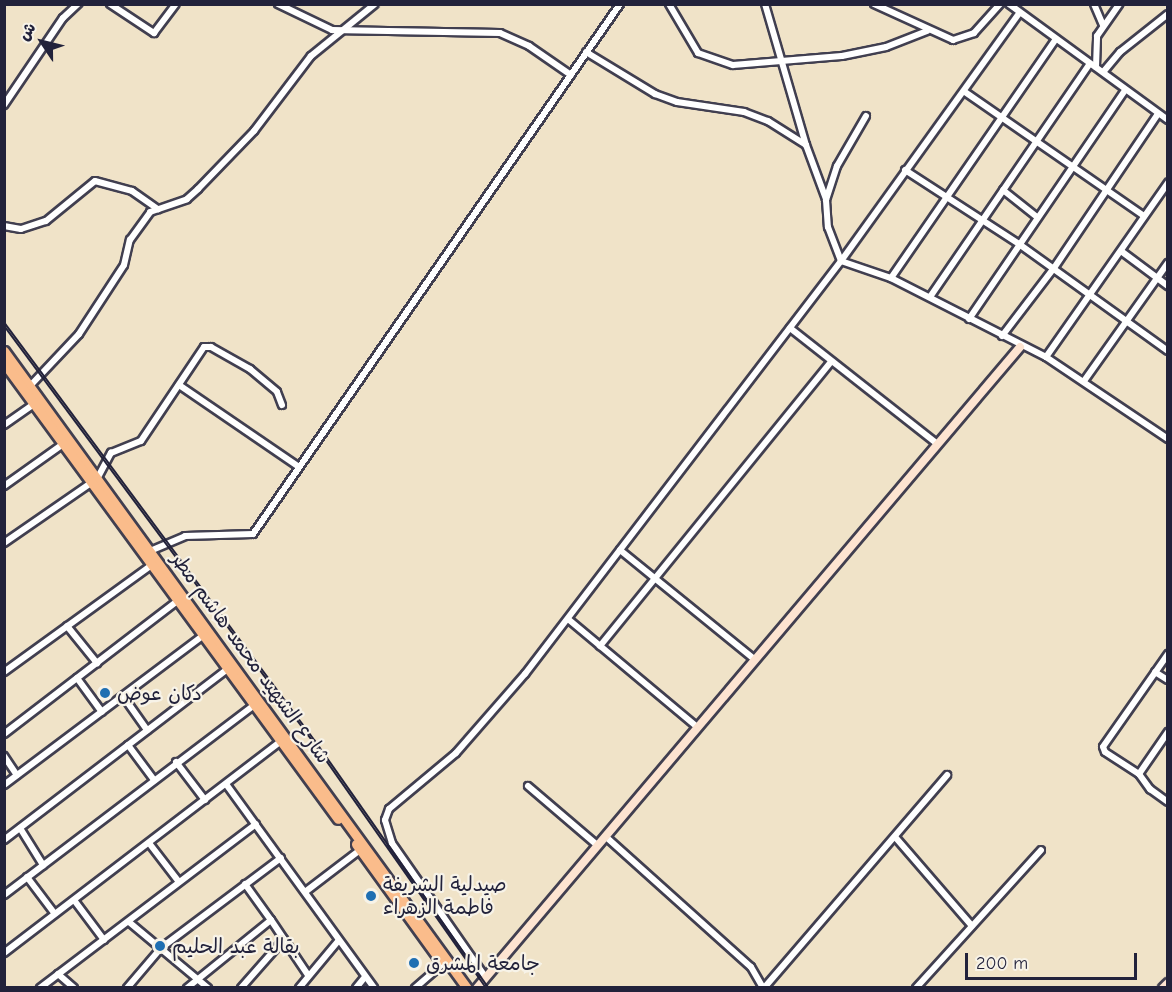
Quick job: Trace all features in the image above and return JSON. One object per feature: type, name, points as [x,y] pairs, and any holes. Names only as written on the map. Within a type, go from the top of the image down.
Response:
[{"type":"main road","name":"شارع الشهيد محمد هاشم مطر","points":[[4,351],[152,565],[180,598],[467,987]]},
{"type":"main road","name":"شارع الشهيد محمد هاشم مطر","points":[[4,363],[63,444],[150,551],[204,636],[459,987]]},
{"type":"street","points":[[4,105],[63,18],[78,4]]},
{"type":"street","points":[[110,4],[154,33],[176,4]]},
{"type":"street","points":[[278,4],[320,26],[345,32],[492,32],[522,42],[571,75]]},
{"type":"street","points":[[30,386],[79,334],[124,265],[136,231],[150,212],[187,199],[198,189],[254,131],[311,56],[345,32],[375,4]]},
{"type":"street","points":[[150,551],[185,536],[253,534],[620,4]]},
{"type":"street","points":[[669,4],[700,54],[733,65],[857,54],[927,31]]},
{"type":"street","points":[[765,4],[806,145],[826,200],[828,227],[841,261]]},
{"type":"street","points":[[874,4],[927,31],[953,40],[963,39],[974,33],[1000,4]]},
{"type":"street","points":[[1002,336],[1054,268],[1108,189],[1164,116],[1125,90],[1104,71],[1055,40],[1009,4]]},
{"type":"street","points":[[1094,4],[1103,25]]},
{"type":"street","points":[[930,297],[981,219],[1093,66],[1096,43],[1103,25],[1119,4]]},
{"type":"street","points":[[484,975],[392,843],[385,820],[389,809],[456,753],[568,619],[841,261],[905,170],[965,92],[1019,13]]},
{"type":"street","points":[[1104,71],[1120,52],[1167,14]]},
{"type":"street","points":[[891,278],[944,196],[1055,40]]},
{"type":"street","points":[[586,52],[655,94],[677,102],[744,112],[768,121],[806,145]]},
{"type":"street","points":[[969,319],[1125,90]]},
{"type":"street","points":[[965,92],[1144,216]]},
{"type":"street","points":[[826,200],[837,166],[866,116]]},
{"type":"street","points":[[905,170],[1054,268],[1167,351]]},
{"type":"street","points":[[4,226],[21,229],[46,221],[95,181],[132,192],[158,209]]},
{"type":"street","points":[[1046,357],[1167,183]]},
{"type":"street","points":[[1003,190],[1036,218]]},
{"type":"street","points":[[1120,251],[1167,286]]},
{"type":"street","points":[[841,261],[891,278],[1020,347],[1046,357],[1167,439]]},
{"type":"street","points":[[1084,381],[1167,263]]},
{"type":"street","points":[[790,328],[936,443]]},
{"type":"street","points":[[4,543],[94,481],[116,448],[141,441],[204,347],[211,347],[268,383],[282,405]]},
{"type":"street","points":[[477,987],[484,975],[1020,347]]},
{"type":"street","points":[[600,646],[832,361]]},
{"type":"street","points":[[179,385],[299,467]]},
{"type":"street","points":[[4,425],[34,404]]},
{"type":"street","points":[[4,486],[63,444]]},
{"type":"street","points":[[620,550],[754,659]]},
{"type":"street","points":[[4,672],[152,565]]},
{"type":"street","points":[[4,734],[180,598]]},
{"type":"street","points":[[568,619],[697,727]]},
{"type":"street","points":[[67,626],[97,663]]},
{"type":"street","points":[[4,785],[204,636]]},
{"type":"street","points":[[1167,654],[1103,747],[1105,752],[1139,774],[1150,789],[1167,802]]},
{"type":"street","points":[[4,840],[228,669]]},
{"type":"street","points":[[1155,672],[1167,680]]},
{"type":"street","points":[[77,678],[102,712]]},
{"type":"street","points":[[123,696],[147,730]]},
{"type":"street","points":[[4,895],[176,762],[254,705]]},
{"type":"street","points":[[1139,774],[1167,732]]},
{"type":"street","points":[[4,953],[280,742]]},
{"type":"street","points":[[128,745],[154,780]]},
{"type":"street","points":[[4,756],[17,775]]},
{"type":"street","points":[[176,762],[205,800]]},
{"type":"street","points":[[605,836],[751,967],[763,987],[896,838],[947,776]]},
{"type":"street","points":[[226,784],[374,987]]},
{"type":"street","points":[[528,786],[597,845]]},
{"type":"street","points":[[40,987],[256,824]]},
{"type":"street","points":[[20,828],[43,865]]},
{"type":"street","points":[[896,838],[972,926]]},
{"type":"street","points":[[149,843],[179,882]]},
{"type":"street","points":[[305,892],[360,850]]},
{"type":"street","points":[[915,987],[1041,850]]},
{"type":"street","points":[[127,987],[161,948],[281,858]]},
{"type":"street","points":[[27,877],[55,914]]},
{"type":"street","points":[[245,884],[308,975]]},
{"type":"street","points":[[74,900],[104,940]]},
{"type":"street","points":[[187,987],[196,977],[271,920]]},
{"type":"street","points":[[129,922],[208,987]]},
{"type":"street","points":[[241,987],[284,939]]},
{"type":"street","points":[[299,987],[339,940]]},
{"type":"street","points":[[415,987],[443,964]]},
{"type":"street","points":[[58,974],[74,987]]},
{"type":"street","points":[[356,987],[365,977]]},
{"type":"street","points":[[1163,987],[1167,983]]},
{"type":"railway","points":[[4,324],[313,740],[487,988]]},
{"type":"place","name":"دكان عوض","points":[[105,693]]},
{"type":"place","name":"صيدلية الشريفة فاطمة الزهراء","points":[[371,896]]},
{"type":"place","name":"بقالة عبد الحليم","points":[[160,946]]},
{"type":"place","name":"جامعة المشرق","points":[[414,963]]}]
